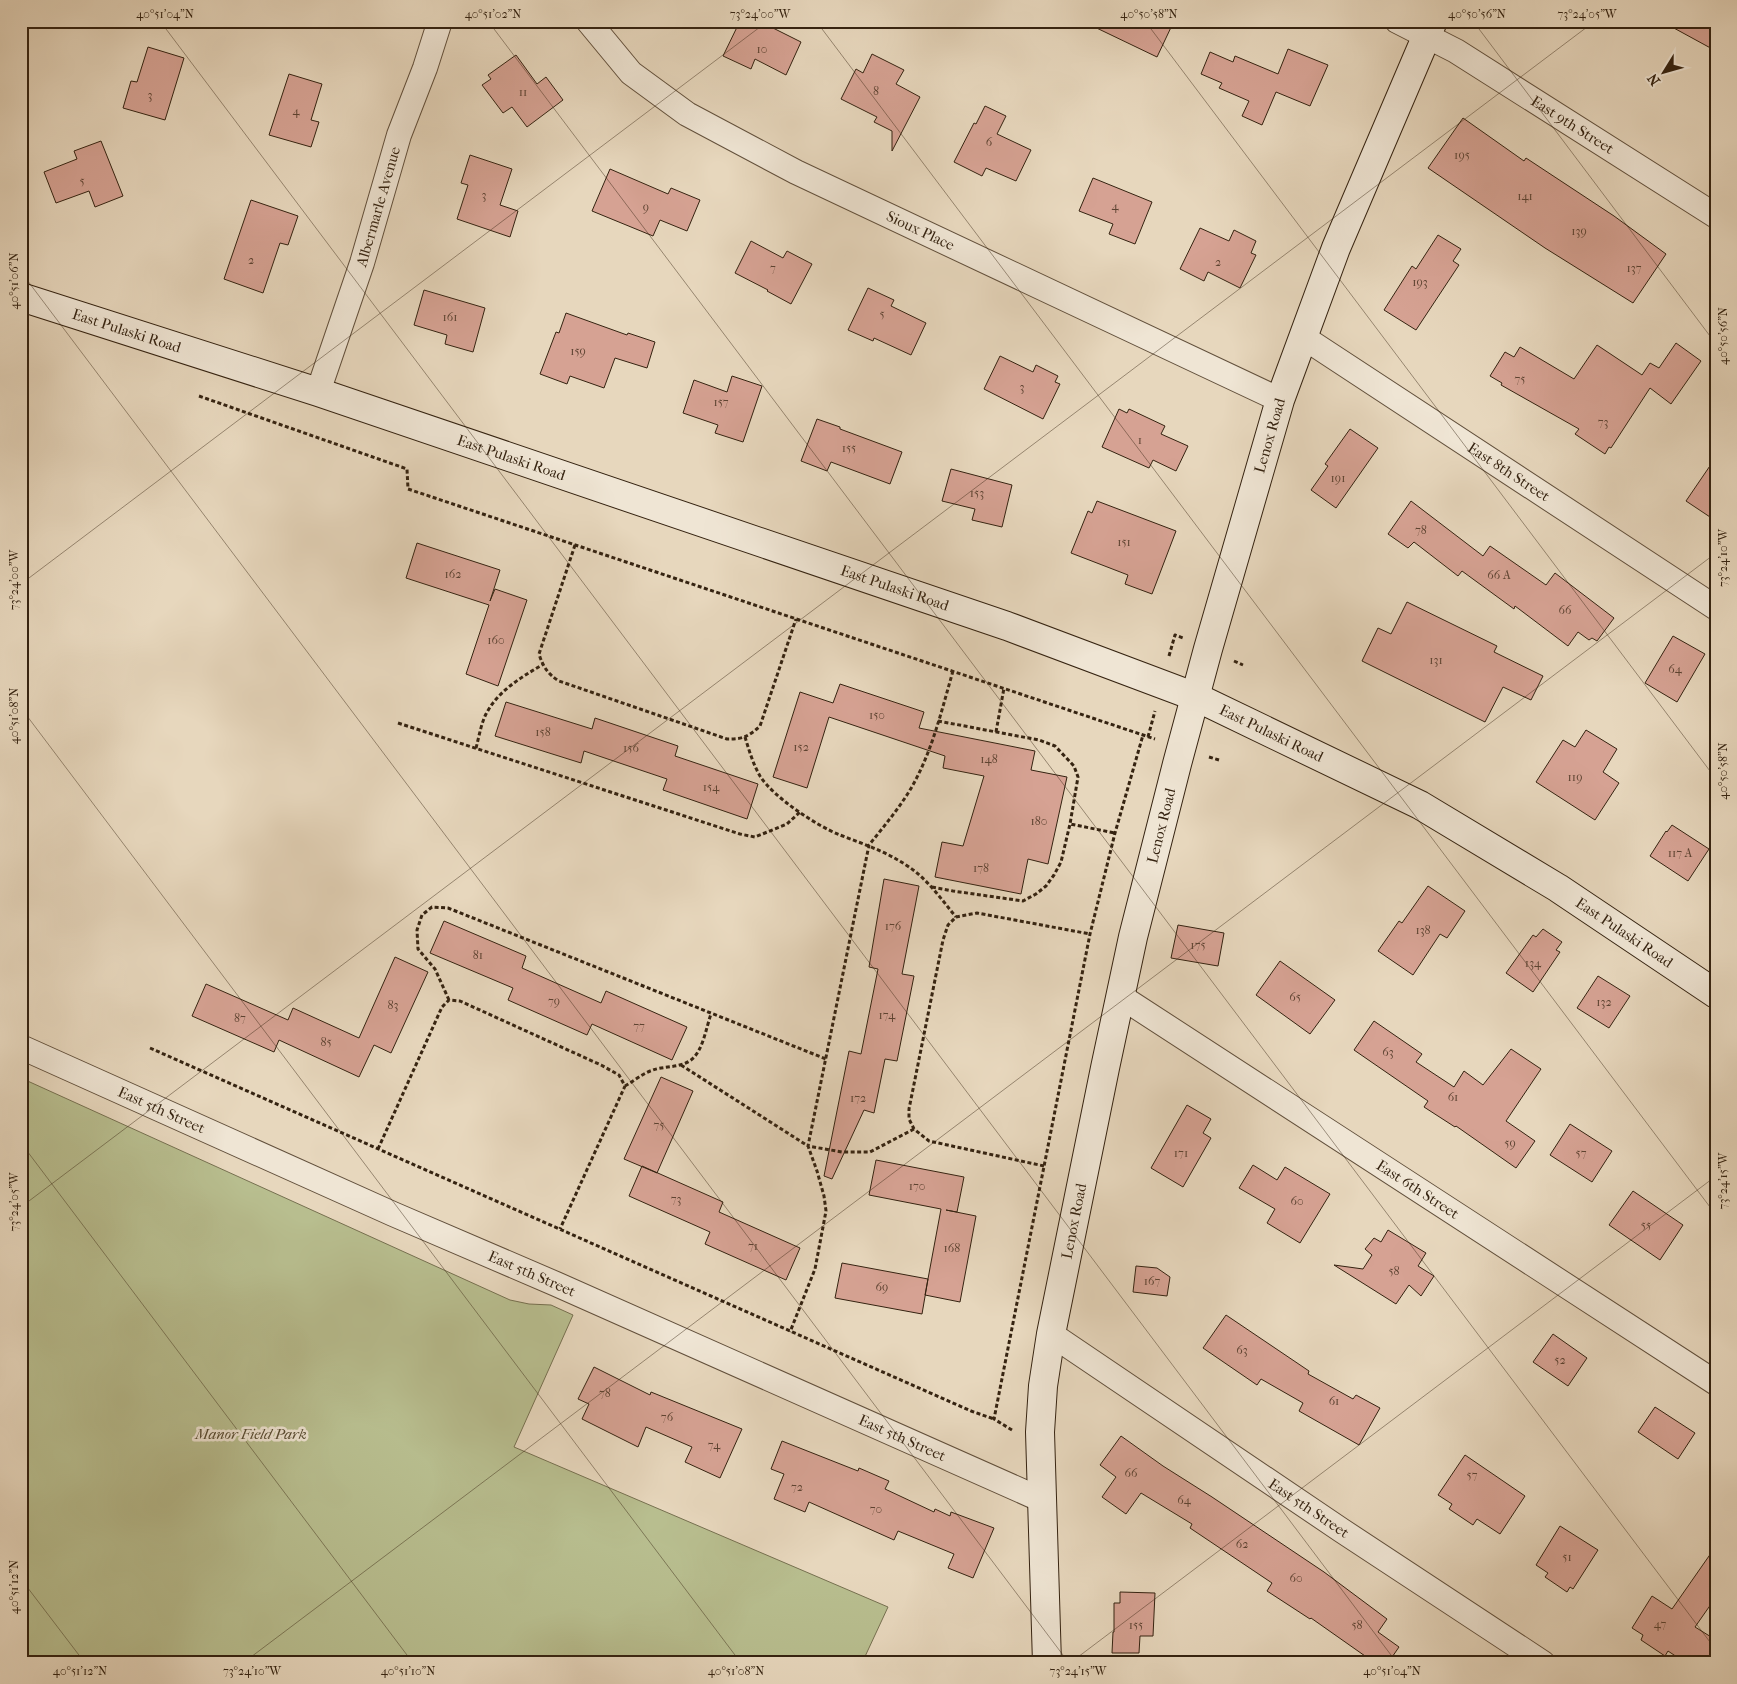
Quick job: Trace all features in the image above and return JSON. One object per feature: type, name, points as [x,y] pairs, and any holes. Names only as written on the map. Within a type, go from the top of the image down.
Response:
[{"type":"main road","name":"Lenox Road","points":[[1048,1663],[1040,1432],[1043,1386],[1051,1334],[1120,996],[1177,764],[1280,400],[1336,248],[1430,29]]},
{"type":"main road","name":"East Pulaski Road","points":[[21,297],[318,392],[1007,626],[1196,697],[1420,806],[1558,888],[1716,994]]},
{"type":"street","name":"Albermarle Avenue","points":[[318,392],[362,263],[399,135],[425,68],[440,21]]},
{"type":"street","name":"Sioux Place","points":[[588,21],[631,73],[687,114],[796,172],[1280,400]]},
{"type":"street","name":"East 9th Street","points":[[1396,21],[1430,29],[1456,51],[1716,216]]},
{"type":"street","name":"East 8th Street","points":[[1303,337],[1716,608]]},
{"type":"street","name":"East 6th Street","points":[[1120,996],[1716,1383]]},
{"type":"street","name":"East 5th Street","points":[[21,1047],[393,1214],[565,1288],[1042,1500]]},
{"type":"street","name":"East 5th Street","points":[[1051,1334],[1341,1530],[1543,1663]]},
{"type":"path","points":[[199,396],[408,468],[408,488],[1148,737]]},
{"type":"path","points":[[575,545],[539,654],[542,665],[549,674],[559,681],[727,739],[745,737],[760,726],[796,619]]},
{"type":"path","points":[[476,748],[486,714],[499,696],[516,680],[542,665]]},
{"type":"path","points":[[790,1332],[815,1269],[826,1212],[818,1171],[808,1146],[869,845],[913,785],[924,764],[954,671]]},
{"type":"path","points":[[996,732],[1004,688]]},
{"type":"path","points":[[931,886],[1023,901],[1036,894],[1046,886],[1061,862],[1078,777],[1074,766],[1055,746],[1039,740],[938,721]]},
{"type":"path","points":[[398,723],[740,834],[755,837],[787,824],[800,812]]},
{"type":"path","points":[[994,1419],[1090,934],[1115,833],[1144,735]]},
{"type":"path","points":[[745,737],[761,778],[783,800],[838,834],[869,845],[908,866],[931,886],[956,917]]},
{"type":"path","points":[[1070,824],[1115,833]]},
{"type":"path","points":[[449,1000],[435,969],[418,949],[417,930],[422,915],[432,906],[448,908],[826,1060]]},
{"type":"path","points":[[1044,1166],[929,1141],[914,1128],[910,1119],[909,1109],[943,940],[948,925],[956,917],[977,913],[1090,934]]},
{"type":"path","points":[[449,1000],[460,1001],[601,1065],[619,1075],[625,1086]]},
{"type":"path","points":[[378,1149],[442,1007],[449,1000]]},
{"type":"path","points":[[560,1229],[625,1086],[650,1070],[665,1066],[681,1065],[691,1060],[699,1050],[711,1014]]},
{"type":"path","points":[[150,1048],[790,1332],[971,1411],[994,1419],[1012,1430]]},
{"type":"path","points":[[681,1065],[808,1146],[842,1152],[870,1152],[914,1128]]},
{"type":"green space","name":"Manor Field Park","points":[[21,1078],[510,1300],[529,1304],[551,1305],[573,1315],[514,1447],[888,1607],[862,1663],[21,1663]]},
{"type":"building","points":[[740,21],[759,21],[801,42],[786,75],[755,59],[751,69],[723,56]]},
{"type":"building","points":[[1082,21],[1174,21],[1157,57]]},
{"type":"building","points":[[1661,21],[1716,21],[1716,51]]},
{"type":"building","points":[[148,47],[184,58],[165,120],[123,108],[131,81],[137,82]]},
{"type":"building","points":[[1288,49],[1328,65],[1310,106],[1276,92],[1262,125],[1242,116],[1249,101],[1219,88],[1222,83],[1201,74],[1210,52],[1233,62],[1235,56],[1278,74]]},
{"type":"building","points":[[872,54],[904,70],[896,84],[920,97],[892,151],[892,131],[874,122],[877,117],[841,99],[856,69],[863,73]]},
{"type":"building","points":[[516,55],[537,84],[546,77],[563,100],[527,127],[512,107],[503,113],[482,85],[491,79],[488,75]]},
{"type":"building","points":[[289,74],[322,84],[311,120],[319,122],[311,147],[269,135]]},
{"type":"building","points":[[985,106],[1006,116],[997,134],[1031,150],[1016,181],[986,168],[982,176],[954,162]]},
{"type":"building","points":[[1463,118],[1524,161],[1526,158],[1614,216],[1666,254],[1633,303],[1545,248],[1428,168]]},
{"type":"building","points":[[101,141],[123,196],[95,207],[89,191],[56,203],[44,172],[77,159],[74,151]]},
{"type":"building","points":[[470,155],[512,169],[500,205],[518,211],[510,237],[457,219],[468,185],[461,183]]},
{"type":"building","points":[[610,169],[668,194],[671,188],[700,200],[687,231],[660,220],[653,236],[592,211]]},
{"type":"building","points":[[1093,178],[1152,202],[1135,244],[1109,234],[1113,224],[1079,211]]},
{"type":"building","points":[[251,200],[298,216],[288,245],[280,243],[263,293],[224,279]]},
{"type":"building","points":[[1200,228],[1229,241],[1234,230],[1256,241],[1251,253],[1256,255],[1240,288],[1208,272],[1204,281],[1180,269]]},
{"type":"building","points":[[1438,235],[1461,249],[1453,261],[1459,265],[1416,330],[1384,310],[1412,266],[1416,269]]},
{"type":"building","points":[[751,241],[783,258],[787,251],[812,264],[791,304],[735,273]]},
{"type":"building","points":[[868,288],[894,300],[891,306],[926,323],[911,355],[874,338],[873,341],[848,330]]},
{"type":"building","points":[[424,290],[485,308],[473,352],[445,344],[447,335],[414,325]]},
{"type":"building","points":[[566,313],[627,335],[628,333],[655,342],[647,368],[615,358],[604,388],[570,376],[567,384],[540,374],[556,332],[559,333]]},
{"type":"building","points":[[1676,343],[1701,361],[1671,404],[1650,388],[1611,448],[1609,447],[1605,454],[1575,434],[1579,429],[1501,385],[1502,383],[1490,376],[1505,352],[1514,357],[1520,347],[1574,379],[1597,345],[1642,375],[1650,363],[1659,368]]},
{"type":"building","points":[[1000,356],[1033,372],[1036,365],[1058,376],[1055,382],[1060,384],[1043,419],[984,389]]},
{"type":"building","points":[[732,376],[762,386],[743,442],[715,433],[718,425],[683,413],[694,380],[727,392]]},
{"type":"building","points":[[1119,409],[1127,413],[1129,409],[1165,426],[1161,434],[1188,446],[1176,471],[1153,460],[1149,468],[1102,447]]},
{"type":"building","points":[[817,419],[902,452],[890,484],[831,462],[827,471],[801,461]]},
{"type":"building","points":[[1350,429],[1378,448],[1336,508],[1311,490],[1328,466],[1325,464]]},
{"type":"building","points":[[1716,457],[1716,521],[1686,501]]},
{"type":"building","points":[[951,469],[1012,485],[1002,527],[972,520],[975,509],[942,501]]},
{"type":"building","points":[[1097,501],[1176,531],[1152,594],[1125,584],[1128,575],[1071,553],[1088,511],[1092,513]]},
{"type":"building","points":[[1411,501],[1483,556],[1490,546],[1546,585],[1555,573],[1614,618],[1597,641],[1592,638],[1589,640],[1578,632],[1568,646],[1515,606],[1514,609],[1462,571],[1458,576],[1414,542],[1408,548],[1388,534]]},
{"type":"building","points":[[417,543],[500,570],[490,601],[495,589],[527,600],[498,686],[466,674],[489,605],[406,578]]},
{"type":"building","points":[[1407,602],[1497,646],[1494,652],[1543,676],[1531,700],[1503,687],[1485,722],[1362,661],[1378,628],[1391,634]]},
{"type":"building","points":[[1673,636],[1705,654],[1677,702],[1645,683]]},
{"type":"building","points":[[840,684],[924,712],[919,728],[1035,751],[1031,770],[1067,777],[1048,864],[1028,859],[1021,894],[935,877],[942,842],[963,846],[984,776],[943,768],[945,756],[829,717],[807,788],[773,777],[800,692],[833,703]]},
{"type":"building","points":[[506,702],[592,729],[595,718],[678,746],[675,756],[758,784],[747,819],[663,790],[667,779],[584,751],[581,763],[495,736]]},
{"type":"building","points":[[1586,730],[1617,749],[1603,772],[1619,783],[1595,820],[1536,782],[1563,740],[1575,747]]},
{"type":"building","points":[[1672,825],[1709,849],[1688,881],[1650,856]]},
{"type":"building","points":[[884,879],[919,886],[902,974],[914,976],[897,1061],[885,1059],[874,1113],[864,1110],[832,1179],[824,1176],[849,1051],[861,1054],[878,969],[869,967]]},
{"type":"building","points":[[1428,886],[1465,911],[1447,938],[1440,934],[1413,975],[1378,951],[1399,921],[1402,923]]},
{"type":"building","points":[[444,921],[526,956],[522,968],[601,1003],[606,991],[687,1027],[672,1060],[592,1024],[587,1035],[508,1000],[513,988],[430,953]]},
{"type":"building","points":[[1178,925],[1224,933],[1218,966],[1171,958]]},
{"type":"building","points":[[1543,929],[1562,942],[1556,950],[1560,952],[1533,992],[1506,973],[1533,935],[1536,937]]},
{"type":"building","points":[[395,957],[428,972],[391,1053],[374,1045],[359,1077],[279,1040],[274,1052],[192,1016],[206,984],[288,1020],[293,1008],[359,1038]]},
{"type":"building","points":[[1280,961],[1335,1000],[1310,1034],[1256,995]]},
{"type":"building","points":[[1598,976],[1630,996],[1609,1028],[1577,1008]]},
{"type":"building","points":[[1374,1021],[1422,1054],[1416,1062],[1454,1087],[1464,1071],[1483,1085],[1511,1049],[1541,1069],[1506,1121],[1535,1141],[1516,1168],[1456,1126],[1424,1107],[1428,1101],[1354,1050]]},
{"type":"building","points":[[661,1077],[693,1091],[657,1173],[624,1159]]},
{"type":"building","points":[[1187,1105],[1211,1119],[1203,1133],[1211,1138],[1183,1187],[1151,1168]]},
{"type":"building","points":[[1570,1124],[1612,1151],[1592,1182],[1550,1155]]},
{"type":"building","points":[[876,1160],[964,1177],[957,1212],[946,1210],[976,1216],[960,1302],[925,1295],[941,1209],[869,1195]]},
{"type":"building","points":[[1253,1165],[1277,1180],[1285,1167],[1330,1194],[1300,1243],[1267,1223],[1275,1209],[1239,1188]]},
{"type":"building","points":[[642,1166],[723,1202],[719,1212],[800,1248],[786,1280],[705,1244],[710,1232],[629,1196]]},
{"type":"building","points":[[1633,1191],[1683,1225],[1660,1260],[1609,1225]]},
{"type":"building","points":[[1388,1230],[1426,1253],[1418,1266],[1434,1276],[1421,1296],[1409,1285],[1396,1304],[1334,1265],[1363,1269],[1372,1255],[1365,1249],[1374,1238],[1381,1242]]},
{"type":"building","points":[[842,1263],[928,1279],[922,1314],[835,1298]]},
{"type":"building","points":[[1136,1266],[1157,1268],[1170,1277],[1167,1296],[1133,1292]]},
{"type":"building","points":[[1226,1315],[1309,1371],[1308,1374],[1353,1399],[1356,1395],[1380,1408],[1359,1445],[1299,1411],[1303,1403],[1261,1379],[1257,1385],[1203,1348]]},
{"type":"building","points":[[1553,1334],[1587,1358],[1568,1386],[1533,1362]]},
{"type":"building","points":[[594,1367],[650,1395],[651,1392],[742,1429],[720,1478],[685,1462],[692,1447],[646,1427],[638,1447],[582,1419],[589,1404],[578,1399]]},
{"type":"building","points":[[1655,1407],[1695,1433],[1678,1459],[1638,1432]]},
{"type":"building","points":[[1121,1436],[1163,1466],[1324,1572],[1387,1619],[1378,1632],[1399,1647],[1388,1663],[1375,1663],[1311,1618],[1267,1591],[1272,1583],[1190,1528],[1192,1524],[1141,1493],[1126,1514],[1102,1497],[1116,1477],[1100,1465]]},
{"type":"building","points":[[782,1441],[858,1471],[859,1468],[889,1481],[885,1489],[934,1512],[935,1509],[950,1516],[951,1512],[994,1528],[973,1578],[948,1568],[954,1554],[898,1531],[894,1540],[809,1502],[805,1512],[774,1499],[784,1474],[771,1469]]},
{"type":"building","points":[[1465,1455],[1525,1496],[1500,1534],[1477,1519],[1473,1525],[1449,1509],[1452,1504],[1438,1495]]},
{"type":"building","points":[[1560,1526],[1598,1550],[1573,1589],[1570,1587],[1567,1592],[1545,1577],[1548,1573],[1536,1565]]},
{"type":"building","points":[[1716,1546],[1716,1597],[1695,1627],[1716,1640],[1716,1663],[1686,1663],[1668,1651],[1665,1656],[1641,1640],[1643,1635],[1632,1628],[1652,1596],[1672,1609]]},
{"type":"building","points":[[1120,1592],[1155,1593],[1153,1636],[1140,1636],[1139,1653],[1112,1653],[1114,1603],[1120,1603]]}]
